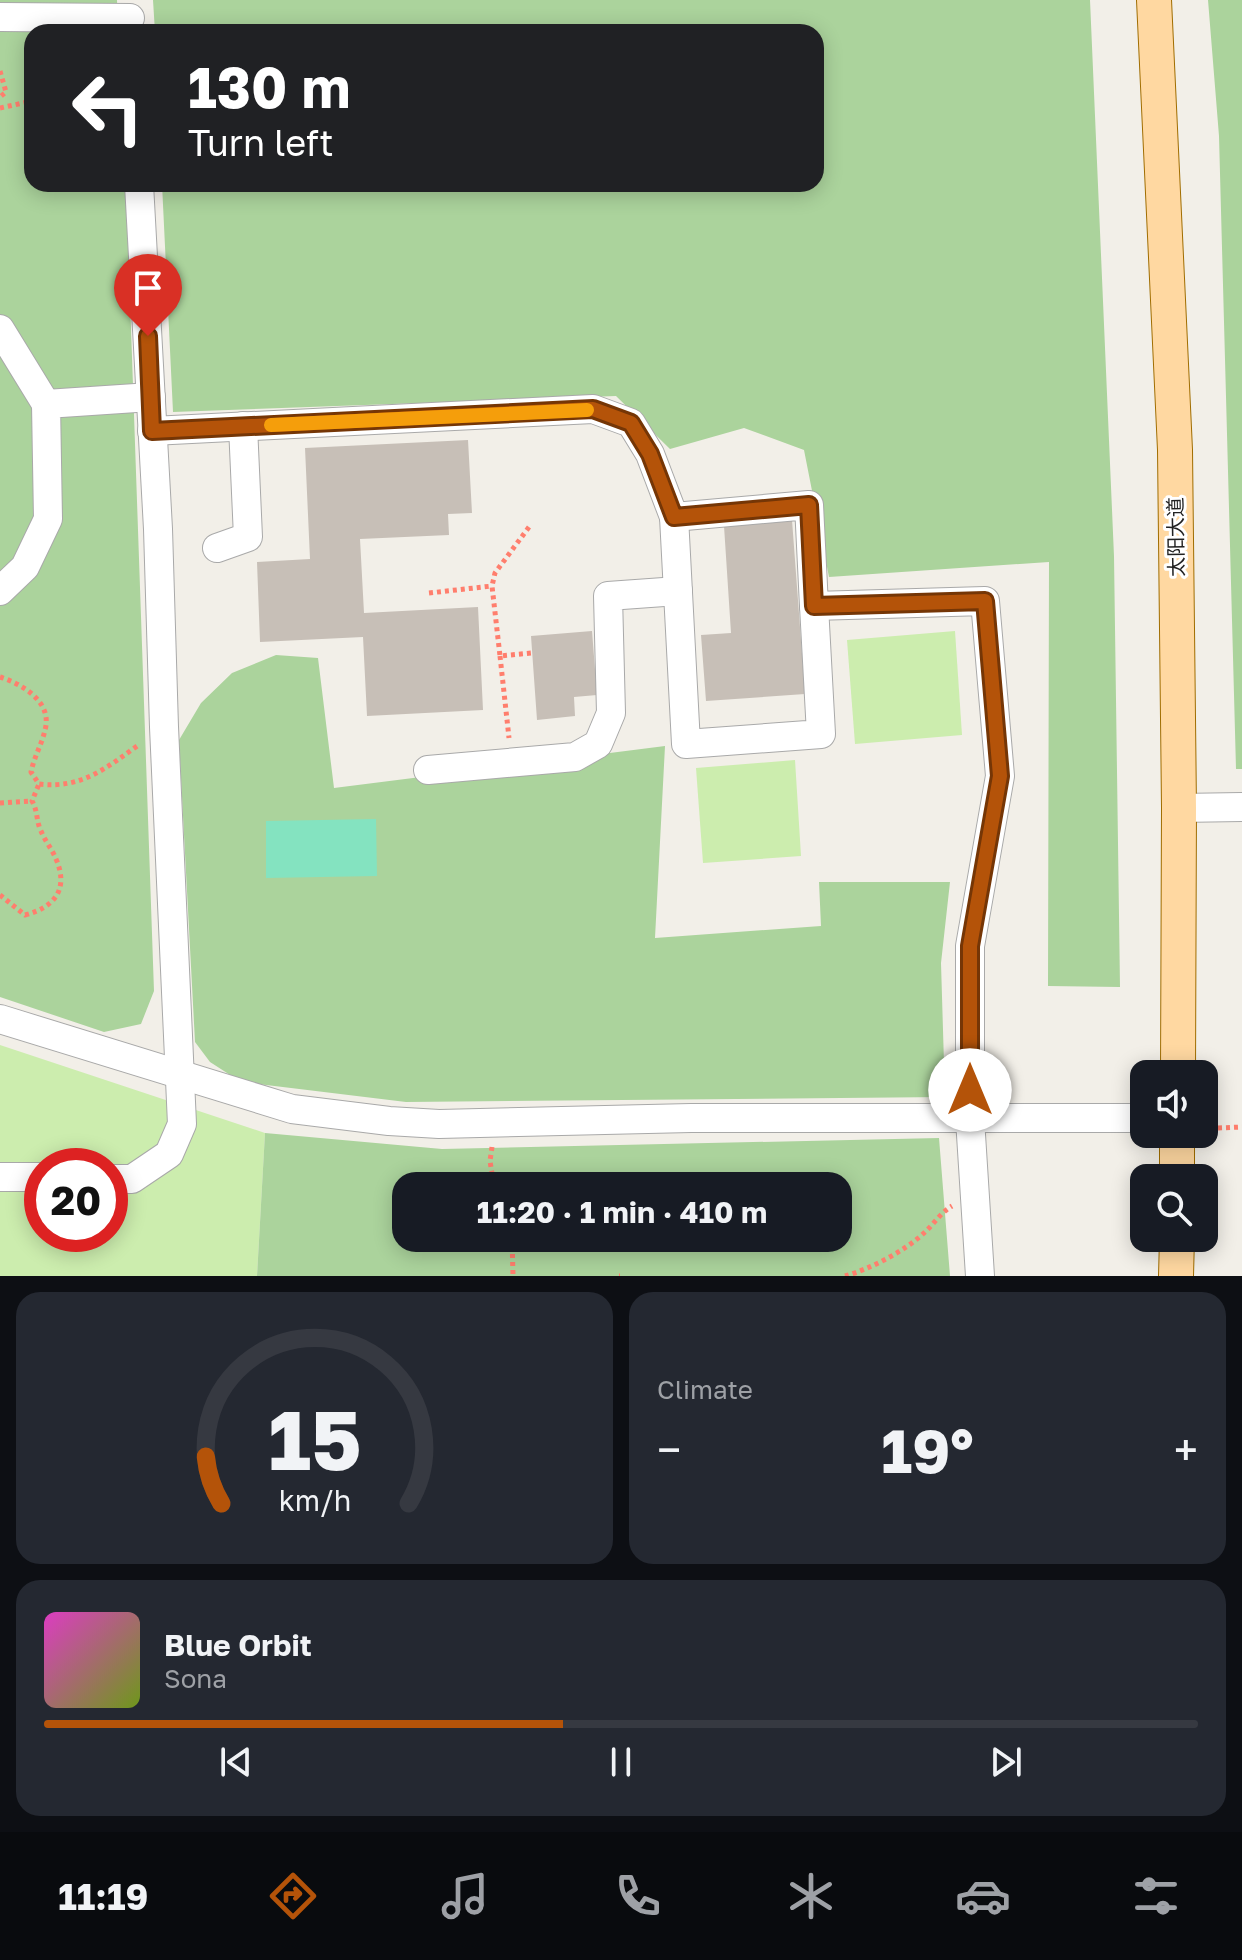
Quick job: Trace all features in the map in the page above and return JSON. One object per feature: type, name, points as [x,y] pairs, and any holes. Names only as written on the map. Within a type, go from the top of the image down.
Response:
[{"type":"main road","name":"太阳大道","points":[[1154,0],[1175,450],[1178,1060]]},
{"type":"main road","points":[[1176,1276],[1177,1252]]},
{"type":"street","points":[[0,17],[130,17]]},
{"type":"street","points":[[128,1179],[169,1154],[182,1124],[158,529],[139,192]]},
{"type":"street","points":[[0,329],[46,404],[48,519],[25,567],[0,591]]},
{"type":"street","points":[[46,404],[151,397]]},
{"type":"street","points":[[152,431],[593,409],[631,423],[650,454],[674,517],[686,744],[821,734],[809,505],[674,517]]},
{"type":"street","points":[[217,548],[248,537],[243,426]]},
{"type":"street","points":[[428,770],[575,757],[598,744],[611,713],[608,596],[678,591]]},
{"type":"street","points":[[814,606],[985,601],[1000,776],[970,946],[970,1119],[980,1276]]},
{"type":"street","points":[[1179,808],[1242,807]]},
{"type":"street","points":[[0,1019],[292,1109],[348,1118],[439,1124],[691,1118],[1130,1118]]},
{"type":"street","points":[[0,1177],[24,1177]]},
{"type":"path","points":[[0,71],[6,92],[0,97]]},
{"type":"path","points":[[0,108],[24,103]]},
{"type":"path","points":[[511,763],[492,586],[495,573],[529,527]]},
{"type":"path","points":[[429,593],[492,586]]},
{"type":"path","points":[[500,656],[532,653]]},
{"type":"path","points":[[0,677],[28,688],[41,705],[47,727],[35,753],[31,772],[39,784]]},
{"type":"path","points":[[39,784],[61,786],[85,779],[106,769],[164,727]]},
{"type":"path","points":[[32,801],[39,784]]},
{"type":"path","points":[[0,803],[32,801]]},
{"type":"path","points":[[0,895],[25,915],[43,910],[57,898],[61,881],[57,860],[39,827],[39,813],[32,801]]},
{"type":"path","points":[[492,1172],[490,1161],[495,1122]]},
{"type":"path","points":[[1218,1128],[1242,1127]]},
{"type":"path","points":[[845,1276],[861,1272],[905,1248],[926,1232],[942,1212],[975,1198]]},
{"type":"path","points":[[512,1252],[513,1276]]},
{"type":"green space","points":[[0,0],[117,0],[118,24],[24,24],[24,192],[126,192],[154,991],[141,1024],[104,1032],[0,997]]},
{"type":"green space","points":[[153,0],[1090,0],[1114,556],[1120,987],[1048,986],[1049,562],[829,577],[804,450],[744,428],[670,449],[616,396],[173,412],[162,192],[824,192],[824,24],[154,24]]},
{"type":"green space","points":[[1208,0],[1242,0],[1242,769],[1236,769],[1219,136]]},
{"type":"green space","points":[[955,631],[962,735],[855,744],[847,640]]},
{"type":"green space","points":[[276,655],[318,658],[334,788],[665,746],[655,938],[821,926],[819,882],[950,882],[941,963],[945,1097],[406,1102],[241,1082],[210,1062],[195,1042],[179,740],[201,703],[232,673]]},
{"type":"green space","points":[[795,760],[801,856],[703,863],[696,768]]},
{"type":"green space","points":[[376,819],[377,876],[266,878],[266,821]]},
{"type":"green space","points":[[0,1045],[265,1133],[257,1276],[0,1276]]},
{"type":"green space","points":[[265,1133],[442,1149],[939,1138],[950,1276],[257,1276]]},
{"type":"building","points":[[468,440],[472,513],[448,514],[449,535],[360,539],[364,613],[478,607],[483,710],[367,716],[363,637],[260,642],[257,562],[310,559],[305,448]]},
{"type":"building","points":[[792,520],[805,694],[706,701],[701,635],[731,633],[724,526]]},
{"type":"building","points":[[592,631],[597,695],[574,697],[575,716],[537,720],[531,636]]},
{"type":"slow traffic","points":[[271,425],[587,410]]},
{"type":"route","points":[[148,336],[152,431],[593,409],[631,423],[650,454],[674,517],[809,505],[814,606],[985,601],[1000,776],[970,946],[970,1090]]}]
